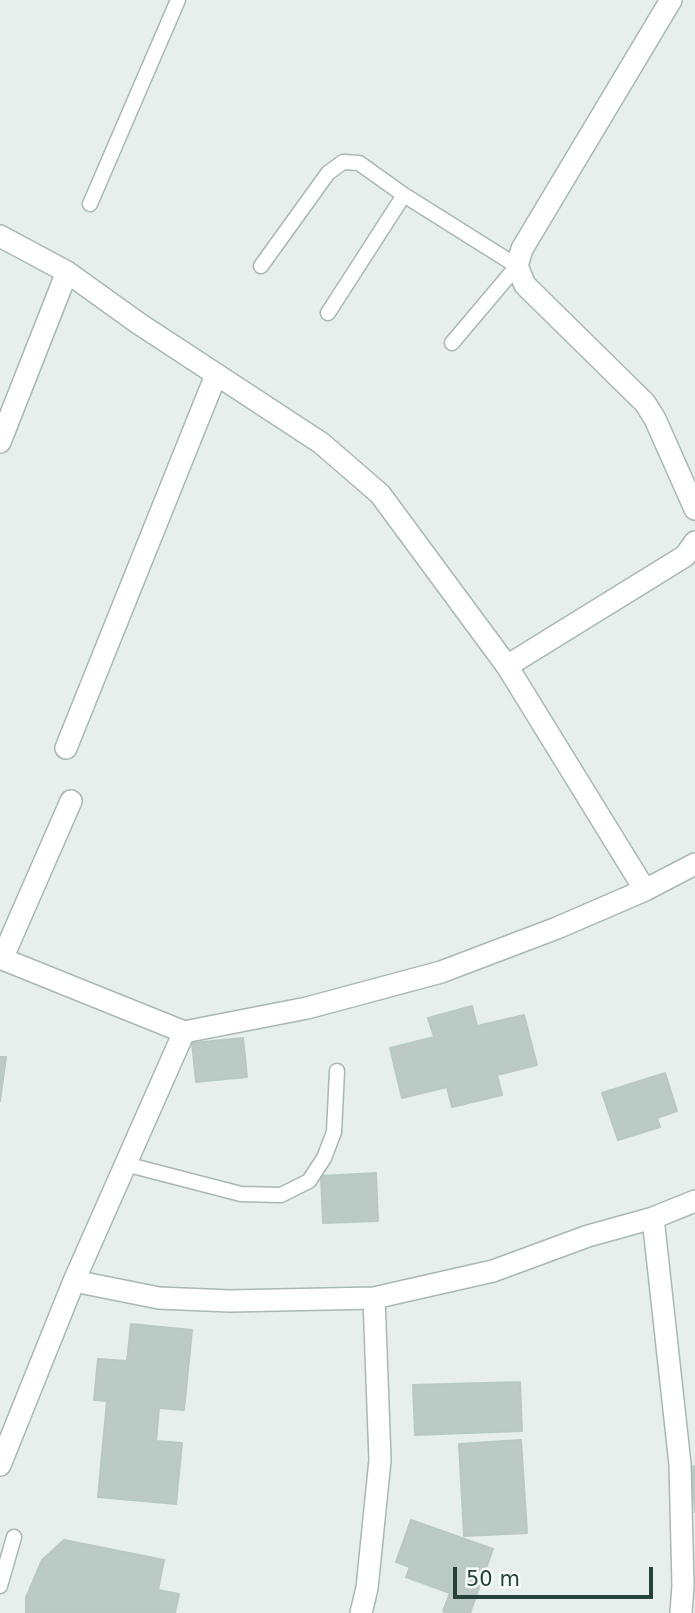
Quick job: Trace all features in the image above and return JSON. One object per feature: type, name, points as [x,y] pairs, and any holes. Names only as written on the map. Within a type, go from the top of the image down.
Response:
[{"type":"street","points":[[671,0],[522,250],[517,266],[525,285],[645,403],[655,419],[695,509]]},
{"type":"street","points":[[0,236],[67,272],[138,323],[321,443],[380,494],[507,666],[645,890]]},
{"type":"street","points":[[0,442],[67,272]]},
{"type":"street","points":[[66,748],[216,375]]},
{"type":"street","points":[[507,666],[685,556],[695,542]]},
{"type":"street","points":[[71,801],[1,958],[184,1032],[307,1008],[441,972],[557,928],[645,890],[695,864]]},
{"type":"street","points":[[0,1465],[10,1416],[74,1281],[184,1032]]},
{"type":"street","points":[[74,1281],[159,1298],[230,1301],[374,1298],[493,1271],[588,1236],[653,1218],[695,1201]]},
{"type":"street","points":[[653,1218],[680,1464],[683,1586],[681,1613]]},
{"type":"street","points":[[361,1613],[367,1588],[380,1460],[374,1298]]},
{"type":"lane","points":[[90,204],[178,0]]},
{"type":"lane","points":[[261,266],[328,173],[344,162],[359,163],[404,195],[517,266],[452,343]]},
{"type":"lane","points":[[328,313],[404,195]]},
{"type":"lane","points":[[125,1164],[241,1194],[281,1195],[309,1181],[324,1158],[334,1132],[337,1071]]},
{"type":"lane","points":[[0,1586],[14,1537]]},
{"type":"building","points":[[472,1006],[477,1026],[524,1015],[537,1065],[497,1075],[502,1095],[452,1107],[447,1087],[402,1098],[390,1048],[434,1037],[428,1018]]},
{"type":"building","points":[[243,1038],[247,1077],[196,1082],[192,1043]]},
{"type":"building","points":[[0,1057],[6,1057],[0,1101]]},
{"type":"building","points":[[665,1073],[677,1111],[657,1118],[660,1127],[618,1140],[602,1093]]},
{"type":"building","points":[[376,1173],[378,1221],[323,1223],[321,1176]]},
{"type":"building","points":[[131,1324],[192,1330],[184,1410],[159,1408],[156,1441],[182,1443],[176,1504],[98,1497],[107,1401],[94,1400],[98,1359],[127,1361]]},
{"type":"building","points":[[520,1382],[522,1431],[415,1435],[413,1385]]},
{"type":"building","points":[[521,1440],[527,1533],[464,1536],[459,1444]]},
{"type":"building","points":[[695,1466],[695,1512],[691,1467]]},
{"type":"building","points":[[411,1520],[493,1549],[470,1613],[443,1611],[450,1593],[406,1577],[410,1567],[396,1562]]},
{"type":"building","points":[[64,1540],[164,1560],[158,1590],[179,1594],[175,1613],[26,1613],[26,1598],[42,1560]]}]
